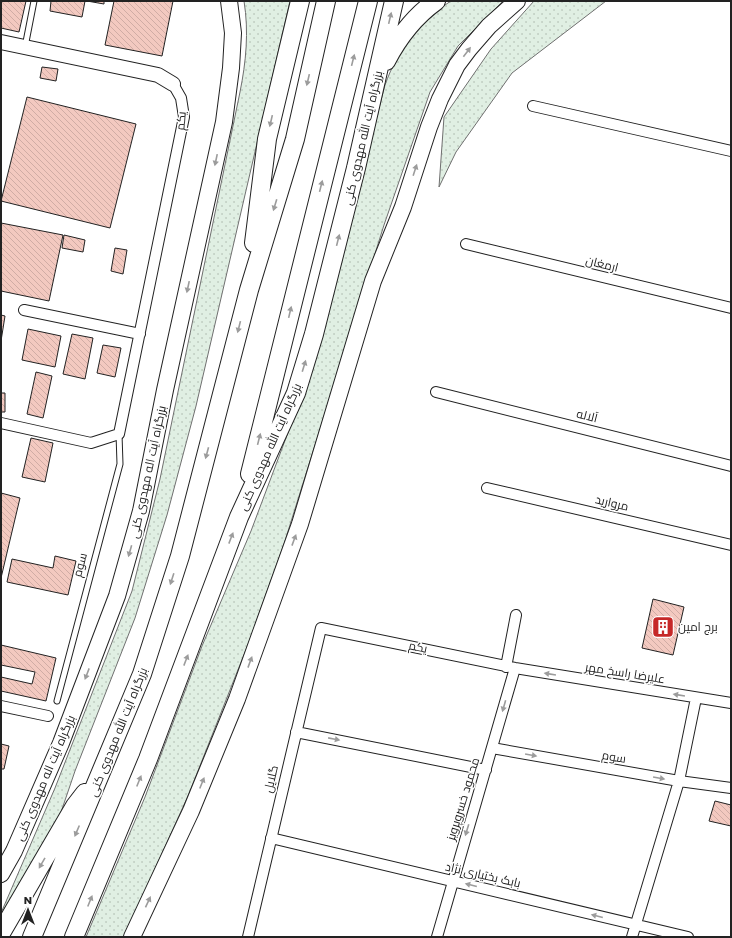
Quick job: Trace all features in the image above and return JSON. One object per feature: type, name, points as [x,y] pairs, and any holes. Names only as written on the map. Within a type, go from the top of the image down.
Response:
[{"type":"highway","name":"بزرگراه آیت الله مهدوی کنی","points":[[249,290],[267,139],[300,1]]},
{"type":"highway","name":"بزرگراه آیت الله مهدوی کنی","points":[[32,937],[142,674],[180,556],[249,290],[295,139],[326,1]]},
{"type":"highway","name":"بزرگراه آیت الله مهدوی کنی","points":[[239,517],[368,1]]},
{"type":"highway","name":"بزرگراه آیت الله مهدوی کنی","points":[[239,517],[296,393],[314,334],[376,82],[394,1]]},
{"type":"highway","points":[[376,82],[393,47],[408,27],[436,1]]},
{"type":"highway","points":[[74,937],[148,759],[239,517]]},
{"type":"highway","points":[[1,933],[75,806],[102,772]]},
{"type":"main road","name":"بزرگراه آیت اله مهدوی کنی","points":[[1,874],[14,851],[61,743],[117,596],[142,511],[167,382],[224,122],[233,40],[229,1]]},
{"type":"main road","points":[[132,937],[191,811],[237,699],[300,524],[373,281],[404,207],[429,127],[440,99],[457,65],[489,26],[518,1]]},
{"type":"street","name":"یکم","points":[[1,42],[158,75],[173,84],[180,98],[184,117],[140,334]]},
{"type":"street","points":[[533,106],[731,151]]},
{"type":"street","name":"ارمغان","points":[[466,244],[731,308]]},
{"type":"street","points":[[24,310],[140,334]]},
{"type":"street","name":"سوم","points":[[119,434],[140,334]]},
{"type":"street","name":"آلاله","points":[[436,392],[731,466]]},
{"type":"street","points":[[1,423],[92,443],[119,434]]},
{"type":"street","name":"مروارید","points":[[487,488],[731,545]]},
{"type":"street","name":"محمود خسروپرویز","points":[[437,937],[452,881],[492,748],[510,667],[516,615]]},
{"type":"street","name":"یکم","points":[[321,628],[510,667]]},
{"type":"street","name":"گلایل","points":[[248,937],[321,628]]},
{"type":"street","name":"علیرضا راسخ مهر","points":[[510,667],[731,703]]},
{"type":"street","points":[[632,937],[679,781],[696,698]]},
{"type":"street","points":[[1,706],[48,716]]},
{"type":"street","points":[[296,732],[486,770]]},
{"type":"street","name":"سوم","points":[[492,748],[679,781],[731,788]]},
{"type":"street","name":"بابک بختیاری نژاد","points":[[271,838],[688,937]]},
{"type":"lane","points":[[25,47],[34,1]]},
{"type":"lane","name":"سوم","points":[[56,701],[120,464],[119,434]]},
{"type":"green space","points":[[244,1],[290,1],[196,406],[167,515],[135,618],[75,771],[59,818],[1,919],[1,913],[55,788],[132,591],[160,479],[240,92],[246,47],[246,13]]},
{"type":"green space","points":[[451,1],[503,1],[458,46],[430,92],[384,225],[284,544],[249,642],[188,796],[124,937],[86,937],[145,797],[202,646],[251,531],[310,374],[385,85],[390,72],[410,37],[439,9]]},
{"type":"green space","points":[[534,1],[606,1],[512,73],[456,152],[439,187],[444,117],[491,49]]},
{"type":"building","points":[[1,1],[26,1],[19,32],[1,28]]},
{"type":"building","points":[[51,1],[85,1],[82,17],[50,11]]},
{"type":"building","points":[[87,1],[104,1],[104,4]]},
{"type":"building","points":[[114,1],[173,1],[162,56],[105,45]]},
{"type":"building","points":[[42,67],[58,69],[56,81],[40,78]]},
{"type":"building","points":[[27,97],[136,124],[110,228],[1,201]]},
{"type":"building","points":[[1,223],[63,235],[49,301],[1,291]]},
{"type":"building","points":[[64,235],[85,240],[83,252],[62,248]]},
{"type":"building","points":[[115,248],[127,250],[123,274],[111,271]]},
{"type":"building","points":[[1,315],[5,316],[1,341]]},
{"type":"building","points":[[28,329],[61,336],[55,367],[22,360]]},
{"type":"building","points":[[72,334],[93,338],[85,379],[63,374]]},
{"type":"building","points":[[103,345],[121,348],[115,377],[97,373]]},
{"type":"building","points":[[36,372],[52,376],[43,418],[27,414]]},
{"type":"building","points":[[1,393],[5,393],[5,412],[1,412]]},
{"type":"building","points":[[31,438],[53,443],[45,482],[22,477]]},
{"type":"building","points":[[1,493],[20,498],[1,578]]},
{"type":"building","points":[[55,556],[76,561],[68,595],[7,582],[12,559],[53,568]]},
{"type":"building","name":"برج امین","points":[[653,599],[684,607],[673,655],[642,648]]},
{"type":"building","points":[[1,645],[56,658],[46,701],[1,691],[1,677],[32,684],[35,672],[1,665]]},
{"type":"building","points":[[1,744],[9,746],[4,769],[1,769]]},
{"type":"building","points":[[715,801],[731,805],[731,826],[709,821]]},
{"type":"place","name":"برج امین","points":[[663,627]]}]
